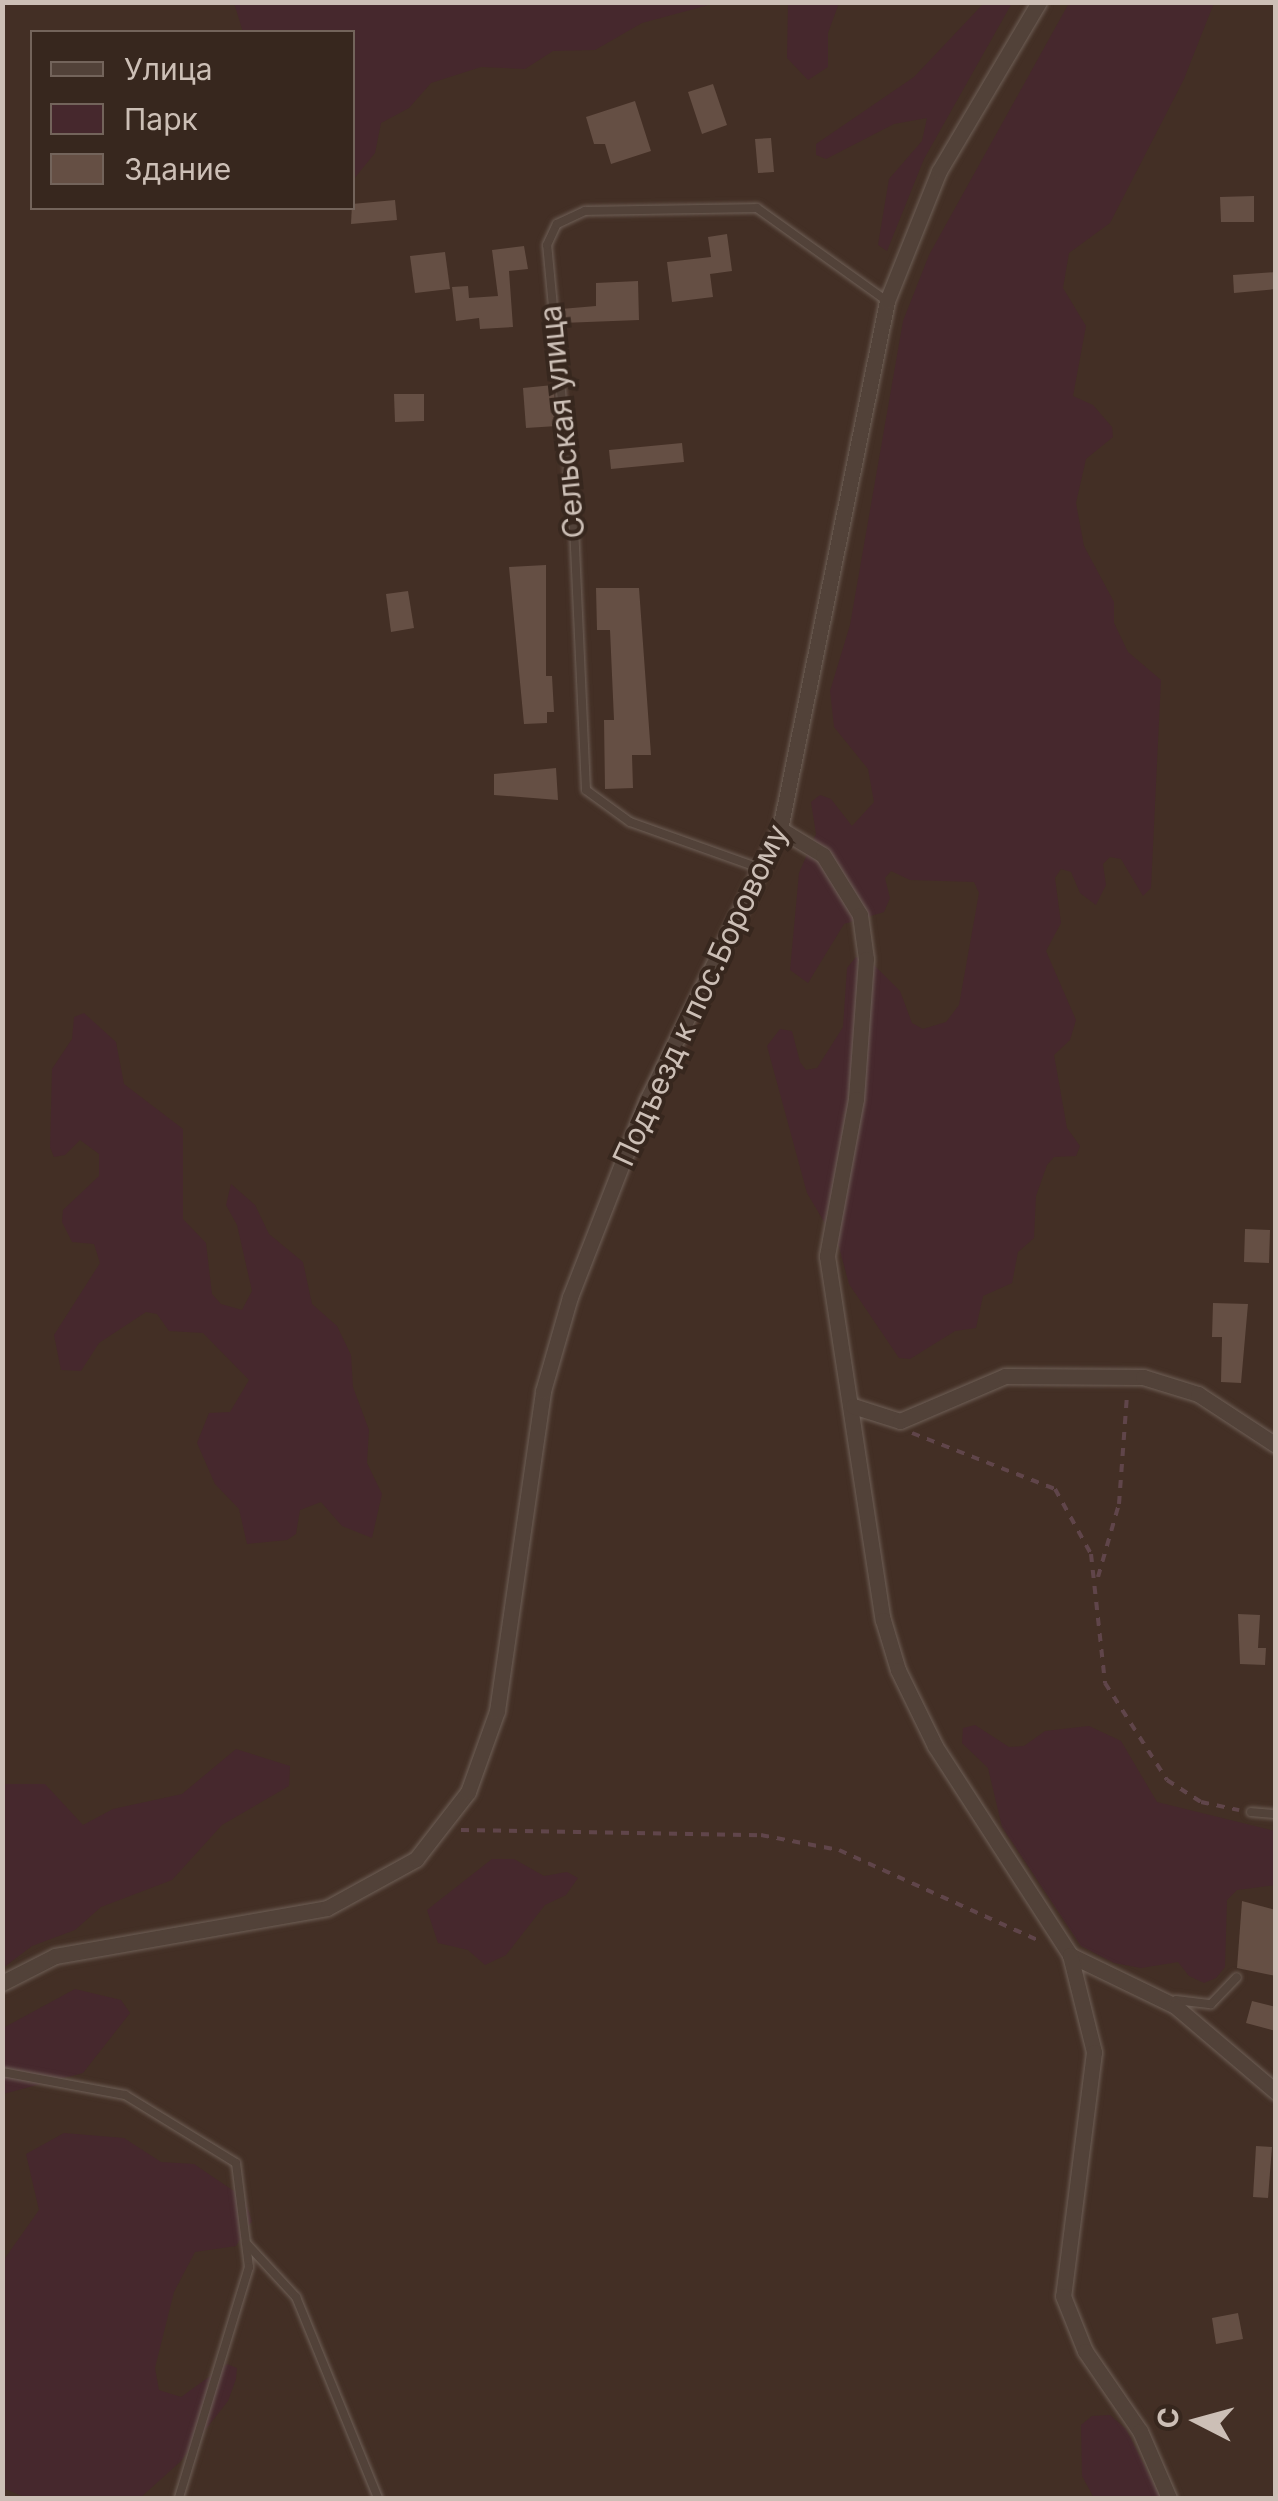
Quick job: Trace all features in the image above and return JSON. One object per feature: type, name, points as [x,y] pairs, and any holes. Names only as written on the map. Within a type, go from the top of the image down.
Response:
[{"type":"street","name":"Подъезд к пос.Боровому","points":[[2,1983],[55,1956],[327,1908],[416,1859],[442,1832],[468,1792],[497,1711],[542,1391],[570,1298],[647,1100],[780,830],[887,301],[938,171],[1039,2]]},
{"type":"street","points":[[780,830],[823,855],[860,915],[864,944],[856,1099],[827,1256],[883,1620],[898,1670],[944,1763],[1070,1954],[1094,2052],[1063,2296],[1085,2351],[1140,2431],[1170,2498]]},
{"type":"street","points":[[853,1406],[885,1420],[909,1420],[1005,1376],[1127,1376],[1198,1394],[1276,1445]]},
{"type":"street","points":[[1070,1954],[1162,1997],[1276,2092]]},
{"type":"lane","name":"Сельская улица","points":[[762,869],[630,822],[586,790],[574,529],[547,245],[557,224],[585,211],[757,208],[887,301]]},
{"type":"lane","points":[[1251,1812],[1276,1814]]},
{"type":"lane","points":[[1162,1997],[1211,2004],[1237,1977]]},
{"type":"lane","points":[[2,2072],[125,2095],[236,2162],[249,2267],[179,2498]]},
{"type":"lane","points":[[246,2243],[296,2297],[378,2498]]},
{"type":"path","points":[[1096,1581],[1122,1478],[1127,1376]]},
{"type":"path","points":[[885,1420],[960,1457],[1049,1484],[1086,1536],[1096,1581],[1104,1683],[1135,1722],[1156,1765],[1201,1802],[1251,1812]]},
{"type":"path","points":[[442,1832],[505,1827],[760,1835],[839,1850],[1070,1954]]},
{"type":"green space","points":[[234,3],[716,3],[642,23],[595,50],[553,51],[525,69],[481,67],[431,83],[409,108],[381,123],[375,153],[355,178],[355,30],[242,30]]},
{"type":"green space","points":[[788,3],[839,3],[828,33],[828,67],[808,80],[787,58]]},
{"type":"green space","points":[[984,3],[1012,3],[924,159],[887,251],[878,245],[889,179],[922,141],[927,118],[894,124],[826,159],[816,155],[816,144],[914,77]]},
{"type":"green space","points":[[1069,3],[1214,3],[1184,79],[1110,223],[1069,253],[1063,288],[1086,326],[1073,396],[1093,405],[1112,427],[1113,437],[1086,459],[1076,503],[1084,546],[1114,602],[1114,623],[1128,652],[1161,680],[1151,888],[1143,896],[1121,859],[1110,857],[1103,864],[1106,885],[1096,905],[1080,893],[1071,872],[1061,869],[1055,878],[1061,923],[1046,951],[1076,1020],[1070,1040],[1054,1055],[1067,1128],[1080,1146],[1076,1156],[1054,1157],[1047,1165],[1036,1196],[1034,1238],[1018,1252],[1012,1283],[983,1296],[976,1328],[955,1331],[910,1359],[899,1358],[849,1284],[839,1247],[807,1193],[767,1046],[780,1029],[792,1031],[800,1062],[806,1070],[817,1068],[843,1027],[847,968],[856,957],[869,960],[900,991],[912,1023],[923,1029],[946,1022],[959,1005],[979,893],[974,882],[910,880],[891,871],[885,878],[890,898],[884,912],[844,924],[808,983],[790,970],[799,873],[816,834],[811,802],[820,795],[831,799],[852,826],[874,802],[868,769],[834,727],[830,691],[850,625],[903,321],[929,255]]},
{"type":"green space","points":[[84,1013],[116,1042],[124,1084],[183,1129],[183,1219],[206,1243],[212,1294],[221,1304],[242,1310],[252,1291],[237,1225],[226,1205],[231,1184],[255,1205],[269,1234],[303,1262],[312,1304],[337,1326],[351,1355],[353,1387],[369,1430],[367,1463],[382,1494],[372,1538],[342,1526],[321,1502],[300,1510],[296,1534],[287,1540],[247,1544],[239,1509],[215,1484],[197,1443],[209,1413],[230,1412],[249,1380],[203,1333],[169,1331],[157,1314],[146,1312],[99,1343],[81,1371],[61,1370],[54,1335],[100,1263],[94,1244],[72,1242],[62,1222],[63,1210],[99,1176],[99,1154],[80,1140],[65,1155],[54,1157],[50,1147],[52,1069],[72,1039],[74,1017]]},
{"type":"green space","points":[[975,1725],[1009,1747],[1024,1746],[1045,1731],[1089,1726],[1121,1741],[1157,1802],[1275,1831],[1275,1885],[1237,1890],[1227,1900],[1225,1967],[1216,1978],[1204,1983],[1189,1976],[1178,1962],[1141,1968],[1114,1963],[1081,1946],[1002,1827],[988,1768],[962,1743],[963,1728]]},
{"type":"green space","points":[[236,1749],[290,1766],[289,1786],[222,1825],[172,1880],[101,1907],[75,1930],[32,1946],[3,1968],[3,1784],[45,1784],[83,1825],[113,1809],[182,1794]]},
{"type":"green space","points":[[492,1859],[514,1859],[544,1876],[567,1872],[578,1878],[566,1895],[545,1905],[506,1955],[485,1965],[468,1950],[438,1943],[427,1910]]},
{"type":"green space","points":[[75,1989],[121,2000],[130,2013],[83,2073],[3,2094],[3,2028]]},
{"type":"green space","points":[[64,2133],[124,2138],[161,2162],[194,2164],[244,2198],[252,2221],[236,2246],[195,2252],[174,2292],[155,2368],[159,2390],[181,2397],[227,2364],[237,2368],[236,2379],[228,2401],[180,2462],[140,2498],[27,2498],[3,2488],[3,2261],[39,2210],[26,2154]]},
{"type":"green space","points":[[1110,2415],[1126,2429],[1161,2498],[1094,2498],[1082,2476],[1081,2425],[1092,2416]]},
{"type":"building","points":[[713,84],[727,125],[702,134],[688,92]]},
{"type":"building","points":[[635,101],[651,151],[611,164],[605,144],[594,144],[586,117]]},
{"type":"building","points":[[771,138],[774,172],[758,173],[755,139]]},
{"type":"building","points":[[1254,196],[1254,222],[1221,222],[1220,197]]},
{"type":"building","points":[[395,200],[397,220],[351,224],[355,204]]},
{"type":"building","points":[[727,234],[732,271],[710,274],[713,297],[672,302],[667,262],[711,257],[708,237]]},
{"type":"building","points":[[524,246],[528,269],[509,271],[513,327],[480,329],[479,318],[456,321],[452,287],[468,286],[469,298],[498,296],[492,250]]},
{"type":"building","points":[[445,252],[450,289],[415,293],[410,256]]},
{"type":"building","points":[[1276,272],[1276,289],[1234,293],[1233,275]]},
{"type":"building","points":[[638,281],[639,320],[562,323],[561,309],[596,306],[596,283]]},
{"type":"building","points":[[553,385],[557,426],[526,428],[523,388]]},
{"type":"building","points":[[394,394],[424,394],[424,421],[395,422]]},
{"type":"building","points":[[682,443],[684,462],[611,469],[609,450]]},
{"type":"building","points":[[546,565],[546,676],[552,676],[554,712],[547,712],[547,723],[524,724],[509,567]]},
{"type":"building","points":[[596,588],[639,588],[651,755],[632,755],[633,788],[605,789],[604,720],[614,720],[610,630],[597,630]]},
{"type":"building","points":[[408,591],[414,628],[391,632],[386,594]]},
{"type":"building","points":[[556,768],[558,800],[494,795],[494,774]]},
{"type":"building","points":[[1245,1229],[1270,1230],[1269,1263],[1244,1262]]},
{"type":"building","points":[[1213,1303],[1248,1304],[1241,1383],[1221,1382],[1222,1337],[1212,1337]]},
{"type":"building","points":[[1238,1614],[1260,1615],[1258,1648],[1266,1648],[1265,1665],[1240,1664]]},
{"type":"building","points":[[1242,1901],[1276,1910],[1276,1976],[1237,1968]]},
{"type":"building","points":[[1252,2001],[1276,2007],[1276,2031],[1246,2023]]},
{"type":"building","points":[[1256,2146],[1272,2147],[1268,2198],[1253,2197]]},
{"type":"building","points":[[1238,2313],[1243,2339],[1216,2344],[1212,2318]]}]
